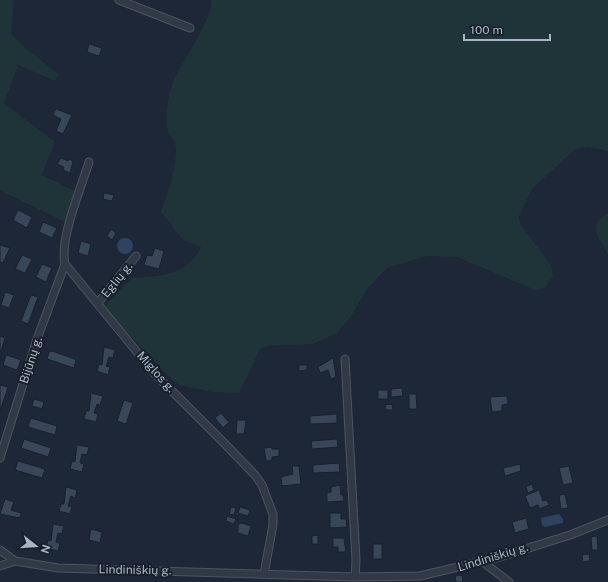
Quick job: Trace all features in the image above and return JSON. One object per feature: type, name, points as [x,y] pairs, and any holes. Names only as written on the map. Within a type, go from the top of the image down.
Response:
[{"type":"street","points":[[119,0],[190,28]]},
{"type":"street","points":[[65,264],[64,243],[89,162]]},
{"type":"street","name":"Eglių g.","points":[[98,303],[136,256]]},
{"type":"street","name":"Miglos g.","points":[[65,264],[155,374],[255,475],[262,485],[273,514],[273,525],[264,574]]},
{"type":"street","name":"Bijūnų g.","points":[[0,458],[37,339],[65,264]]},
{"type":"street","points":[[345,359],[356,560],[355,577]]},
{"type":"street","name":"Lindiniškių g.","points":[[15,561],[58,568],[264,574],[290,578],[355,577],[379,580],[420,576],[484,562],[570,535],[608,520]]},
{"type":"street","points":[[0,550],[15,561]]},
{"type":"street","points":[[0,566],[15,561]]},
{"type":"street","points":[[484,562],[509,582]]},
{"type":"green space","points":[[0,0],[14,0],[11,34],[24,47],[58,74],[55,81],[18,65],[4,103],[55,142],[42,175],[77,192],[67,223],[0,190]]},
{"type":"green space","points":[[211,0],[608,0],[608,151],[588,147],[575,149],[532,189],[519,216],[520,224],[551,265],[553,276],[545,288],[535,290],[457,257],[427,256],[387,268],[367,289],[350,318],[337,333],[313,344],[267,346],[260,349],[239,393],[212,392],[179,385],[169,377],[105,309],[108,302],[132,278],[163,275],[181,269],[189,264],[201,247],[184,241],[161,212],[171,181],[176,158],[175,144],[167,126],[170,90],[178,72],[203,27],[211,7]]},
{"type":"green space","points":[[608,214],[608,255],[599,238],[596,228],[597,223]]},
{"type":"water","points":[[125,238],[132,243],[133,246],[128,253],[125,254],[118,249],[117,246],[122,239]]},
{"type":"water","points":[[559,514],[563,519],[563,523],[545,527],[542,525],[541,518]]},
{"type":"building","points":[[89,44],[102,48],[99,56],[87,52]]},
{"type":"building","points":[[56,109],[72,115],[63,134],[56,131],[61,119],[53,115]]},
{"type":"building","points":[[61,158],[68,161],[69,159],[73,161],[70,173],[63,170],[64,167],[57,164]]},
{"type":"building","points":[[104,193],[114,195],[112,201],[103,199]]},
{"type":"building","points":[[18,210],[32,217],[27,228],[13,220]]},
{"type":"building","points":[[43,222],[57,228],[52,238],[39,232]]},
{"type":"building","points":[[111,229],[116,233],[112,240],[107,236]]},
{"type":"building","points":[[81,241],[91,244],[88,256],[78,253]]},
{"type":"building","points":[[0,245],[10,248],[3,263],[0,262]]},
{"type":"building","points":[[155,248],[164,251],[159,269],[144,265],[147,255],[152,256]]},
{"type":"building","points":[[22,255],[32,259],[25,273],[15,269]]},
{"type":"building","points":[[42,264],[52,268],[46,282],[36,277]]},
{"type":"building","points":[[5,292],[14,295],[9,308],[1,305]]},
{"type":"building","points":[[31,295],[38,297],[28,324],[21,321]]},
{"type":"building","points":[[0,336],[5,338],[1,351],[0,351]]},
{"type":"building","points":[[104,347],[115,350],[113,358],[109,357],[106,366],[110,367],[108,375],[97,371],[99,364],[102,365]]},
{"type":"building","points":[[52,351],[75,359],[76,361],[74,368],[47,359],[49,352]]},
{"type":"building","points":[[6,355],[21,360],[17,370],[3,365]]},
{"type":"building","points":[[333,358],[336,377],[331,379],[328,370],[320,373],[318,367]]},
{"type":"building","points":[[299,365],[307,365],[307,370],[299,371]]},
{"type":"building","points":[[0,385],[8,387],[0,411]]},
{"type":"building","points":[[402,388],[403,396],[391,397],[391,389]]},
{"type":"building","points":[[378,390],[388,390],[388,399],[378,399]]},
{"type":"building","points":[[91,393],[103,396],[100,405],[97,404],[94,413],[98,414],[96,422],[84,419],[86,411],[89,411]]},
{"type":"building","points":[[409,394],[416,394],[417,409],[409,409]]},
{"type":"building","points":[[507,396],[508,404],[502,405],[502,411],[492,412],[490,397]]},
{"type":"building","points":[[34,399],[44,402],[42,409],[32,406]]},
{"type":"building","points":[[124,400],[133,403],[126,424],[117,421]]},
{"type":"building","points":[[392,404],[393,410],[386,410],[385,405]]},
{"type":"building","points":[[221,413],[229,422],[223,428],[215,418]]},
{"type":"building","points":[[337,414],[337,423],[310,424],[310,416]]},
{"type":"building","points":[[31,418],[57,426],[55,435],[28,427]]},
{"type":"building","points":[[237,420],[246,420],[244,434],[236,434]]},
{"type":"building","points":[[24,439],[51,448],[48,457],[21,448]]},
{"type":"building","points":[[337,439],[338,447],[312,449],[311,441]]},
{"type":"building","points":[[77,445],[89,447],[87,455],[82,454],[80,463],[84,464],[82,472],[70,469],[72,461],[75,462]]},
{"type":"building","points":[[272,447],[272,449],[279,449],[279,456],[272,457],[272,460],[266,461],[264,448]]},
{"type":"building","points":[[18,461],[45,469],[42,478],[15,470]]},
{"type":"building","points":[[339,463],[340,472],[313,473],[313,465]]},
{"type":"building","points":[[520,464],[521,471],[505,476],[503,468]]},
{"type":"building","points":[[292,466],[299,466],[301,484],[282,486],[281,477],[293,474]]},
{"type":"building","points":[[569,466],[573,483],[563,485],[559,468]]},
{"type":"building","points":[[532,484],[534,490],[528,493],[526,487]]},
{"type":"building","points":[[340,485],[341,495],[343,495],[344,501],[327,502],[327,493],[331,492],[331,487]]},
{"type":"building","points":[[66,487],[77,490],[75,498],[71,496],[68,506],[72,507],[70,514],[59,511],[61,504],[64,504]]},
{"type":"building","points":[[539,490],[543,501],[547,500],[549,505],[539,509],[538,505],[530,508],[525,496]]},
{"type":"building","points":[[565,494],[568,508],[561,509],[559,495]]},
{"type":"building","points":[[5,499],[14,502],[11,510],[21,513],[20,518],[0,514]]},
{"type":"building","points":[[231,507],[236,508],[234,515],[229,514]]},
{"type":"building","points":[[240,507],[250,510],[248,516],[238,513]]},
{"type":"building","points":[[330,513],[341,513],[341,519],[346,519],[347,527],[330,528]]},
{"type":"building","points":[[227,516],[236,519],[234,524],[226,521]]},
{"type":"building","points":[[526,518],[529,529],[515,533],[512,522]]},
{"type":"building","points":[[241,523],[251,526],[248,536],[238,533],[238,525]]},
{"type":"building","points":[[53,524],[64,526],[62,534],[58,533],[56,542],[60,543],[58,551],[46,548],[48,540],[51,541]]},
{"type":"building","points":[[91,529],[102,532],[100,543],[89,540]]},
{"type":"building","points":[[318,535],[318,544],[312,544],[312,536]]},
{"type":"building","points":[[597,536],[598,550],[592,550],[591,537]]},
{"type":"building","points":[[333,538],[344,538],[346,552],[338,552],[338,547],[333,547]]},
{"type":"building","points":[[373,544],[382,544],[382,559],[373,559]]},
{"type":"building","points":[[589,554],[590,561],[583,562],[582,555]]},
{"type":"building","points":[[462,575],[463,582],[456,582],[455,576]]}]
